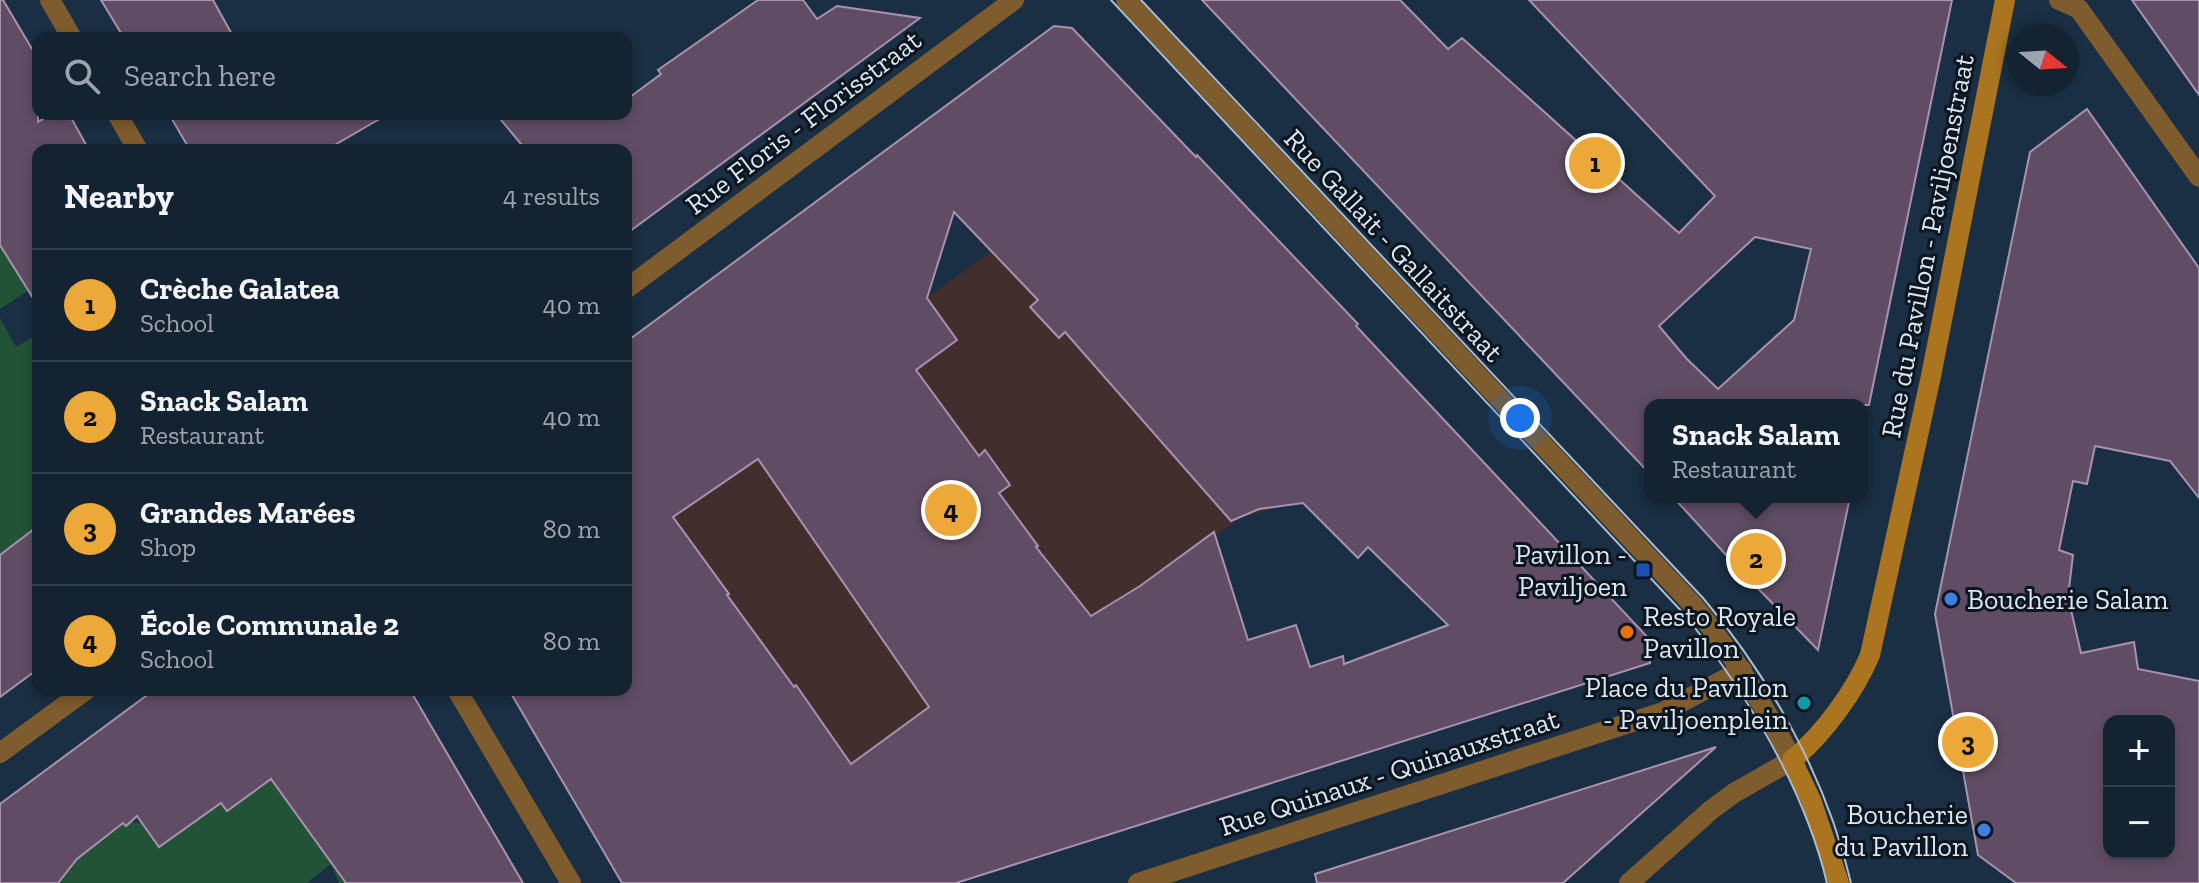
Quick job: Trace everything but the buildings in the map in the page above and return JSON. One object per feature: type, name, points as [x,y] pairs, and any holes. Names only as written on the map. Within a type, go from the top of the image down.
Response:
[{"type":"street","points":[[50,0],[69,32]]},
{"type":"street","name":"Rue Floris - Florisstraat","points":[[632,285],[1014,0]]},
{"type":"street","name":"Rue Gallait - Gallaitstraat","points":[[1126,0],[1676,587],[1721,639],[1742,670],[1792,760]]},
{"type":"street","name":"Rue du Pavillon - Paviljoenstraat","points":[[1792,760],[1846,700],[1861,677],[1870,655],[1931,376],[2005,0]]},
{"type":"street","points":[[2059,0],[2079,9],[2199,177]]},
{"type":"street","points":[[120,120],[134,144]]},
{"type":"street","name":"Rue Quinaux - Quinauxstraat","points":[[1138,883],[1663,712],[1742,670]]},
{"type":"street","points":[[0,753],[78,696]]},
{"type":"street","points":[[461,696],[571,883]]},
{"type":"street","points":[[1629,883],[1711,810],[1792,760],[1811,800],[1839,883]]},
{"type":"shaded area","points":[[1165,126],[1412,385],[1289,505],[1242,517],[1093,619],[942,883],[632,522],[632,511]]},
{"type":"green space","points":[[0,245],[29,290],[0,309]]},
{"type":"green space","points":[[0,318],[16,347],[32,338],[32,532],[0,555]]},
{"type":"green space","points":[[258,761],[308,831],[353,805],[413,883],[339,883],[331,864],[307,883],[58,883],[81,854],[123,823],[126,826],[131,822],[144,823],[159,846],[216,796],[227,811],[242,800]]},
{"type":"tram line","points":[[1111,0],[1685,615],[1730,676],[1770,742],[1803,810],[1827,883]]},
{"type":"tram line","points":[[1141,0],[1703,598],[1728,629],[1773,696],[1812,768],[1841,844],[1851,883]]},
{"type":"place","name":"Crèche Galatea","points":[[1595,163]]},
{"type":"place","name":"École Communale 2","points":[[951,510]]},
{"type":"place","name":"Snack Salam","points":[[1756,559]]},
{"type":"place","name":"Pavillon - Paviljoen","points":[[1643,570]]},
{"type":"place","name":"Boucherie Salam","points":[[1951,599]]},
{"type":"place","name":"Resto Royale Pavillon","points":[[1627,632]]},
{"type":"place","name":"Place du Pavillon - Paviljoenplein","points":[[1804,703]]},
{"type":"place","name":"Grandes Marées","points":[[1968,742]]},
{"type":"place","name":"Boucherie du Pavillon","points":[[1984,830]]}]
